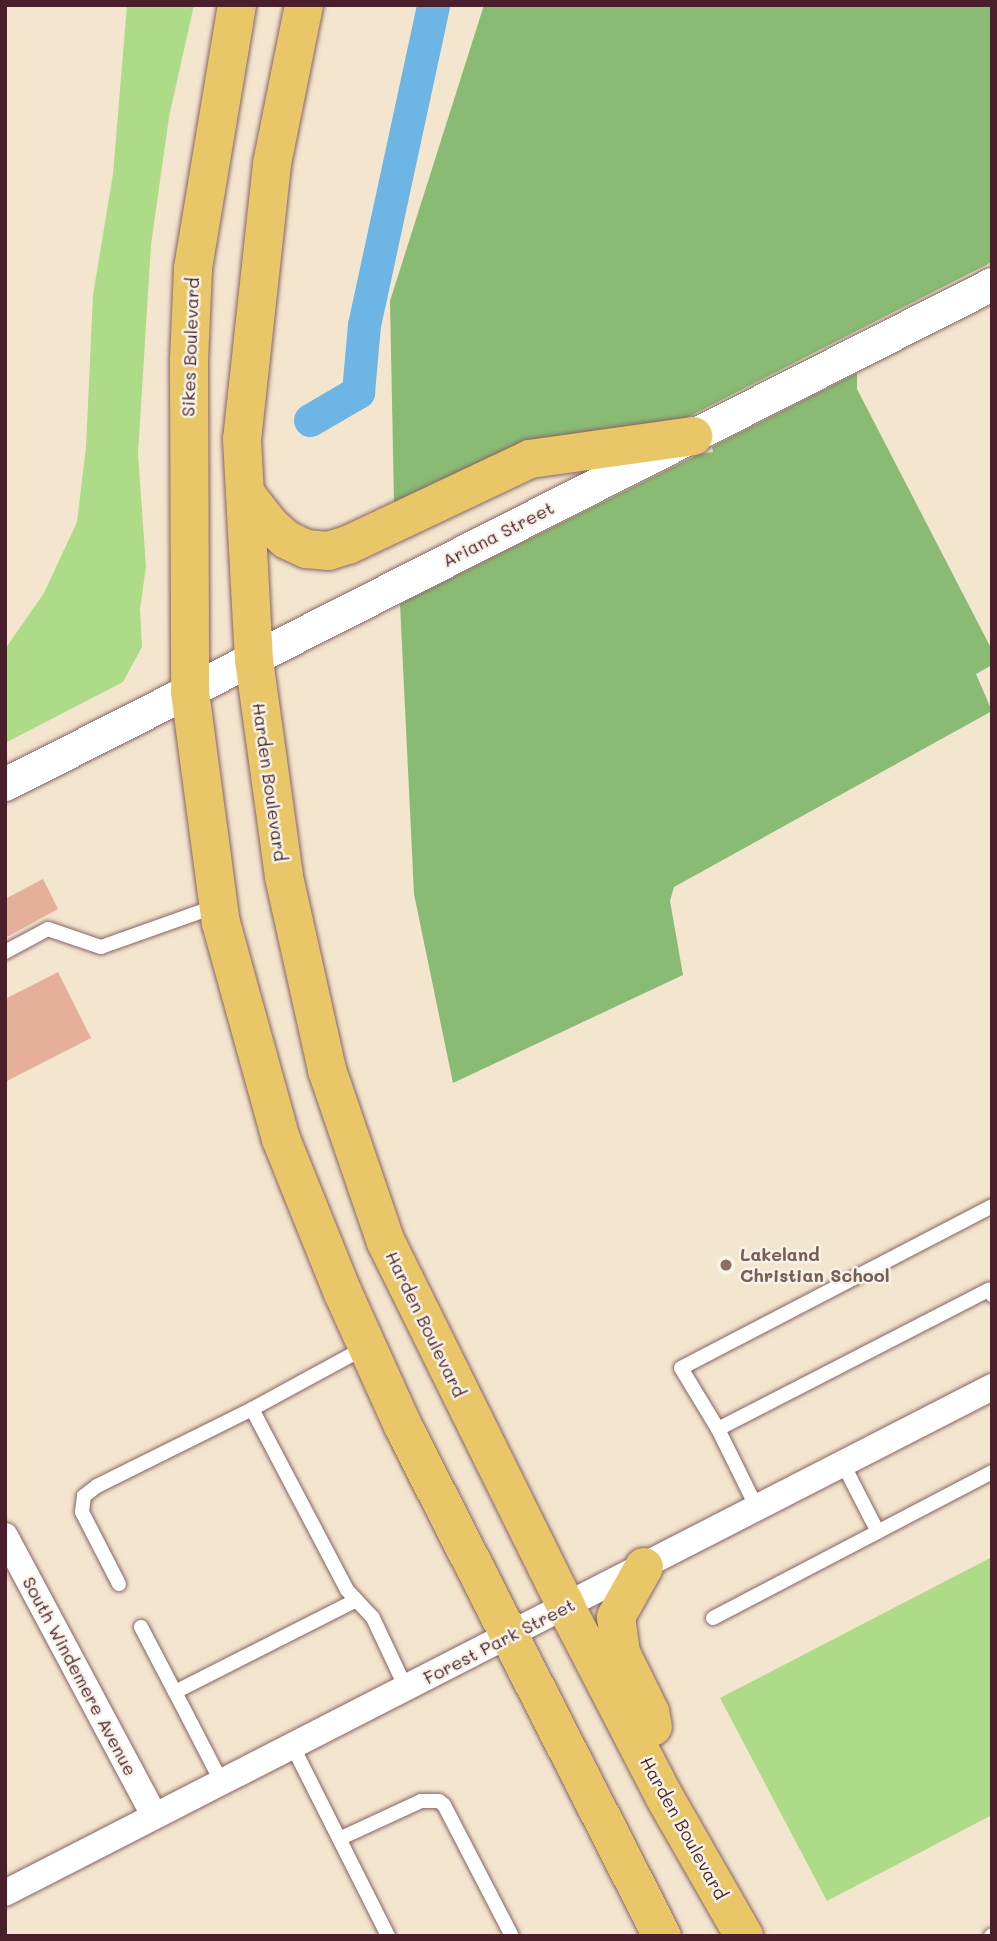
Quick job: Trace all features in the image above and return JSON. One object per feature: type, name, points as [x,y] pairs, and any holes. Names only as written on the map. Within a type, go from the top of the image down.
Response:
[{"type":"main road","name":"Sikes Boulevard","points":[[190,692],[187,530],[193,269],[237,5]]},
{"type":"main road","points":[[254,660],[242,439],[272,164],[304,5]]},
{"type":"main road","points":[[245,493],[269,524],[287,540],[306,549],[328,551],[348,545],[530,459],[693,436]]},
{"type":"main road","name":"Harden Boulevard","points":[[254,660],[284,877],[327,1070],[386,1242],[566,1606],[665,1798],[744,1936]]},
{"type":"main road","points":[[190,692],[218,905],[281,1139],[403,1426],[662,1936]]},
{"type":"main road","points":[[644,1567],[616,1617],[621,1653],[650,1712],[665,1798]]},
{"type":"street","name":"Ariana Street","points":[[5,784],[992,284]]},
{"type":"street","name":"Forest Park Street","points":[[5,1894],[154,1815],[992,1387]]},
{"type":"street","name":"South Windemere Avenue","points":[[5,1536],[154,1815]]},
{"type":"lane","points":[[5,952],[48,929],[101,947],[218,905]]},
{"type":"lane","points":[[757,1508],[718,1429],[681,1368],[992,1206]]},
{"type":"lane","points":[[718,1429],[991,1291]]},
{"type":"lane","points":[[119,1584],[82,1512],[83,1496],[97,1486],[252,1409],[367,1346]]},
{"type":"lane","points":[[252,1409],[347,1590],[373,1618],[406,1688]]},
{"type":"lane","points":[[843,1464],[878,1532]]},
{"type":"lane","points":[[713,1618],[992,1472]]},
{"type":"lane","points":[[175,1692],[356,1600]]},
{"type":"lane","points":[[141,1627],[221,1781]]},
{"type":"lane","points":[[292,1745],[388,1936]]},
{"type":"lane","points":[[341,1838],[421,1801],[439,1801],[444,1805],[512,1936]]},
{"type":"green space","points":[[127,5],[194,5],[169,117],[151,245],[138,454],[146,567],[140,609],[142,647],[123,682],[5,743],[5,649],[44,593],[77,522],[86,447],[93,295],[113,174]]},
{"type":"green space","points":[[484,5],[992,5],[992,262],[686,418],[394,502],[390,301]]},
{"type":"green space","points":[[857,373],[857,389],[992,650],[992,665],[976,674],[992,711],[674,887],[670,901],[683,975],[453,1083],[414,894],[400,604],[699,454],[713,452],[712,447]]},
{"type":"green space","points":[[992,1557],[992,1815],[827,1901],[720,1698]]},
{"type":"building","points":[[43,879],[58,909],[5,938],[5,899]]},
{"type":"building","points":[[58,972],[91,1038],[5,1082],[5,999]]},
{"type":"waterway","points":[[310,420],[358,392],[364,325],[433,5]]},
{"type":"place","name":"Lakeland Christian School","points":[[726,1265]]}]
